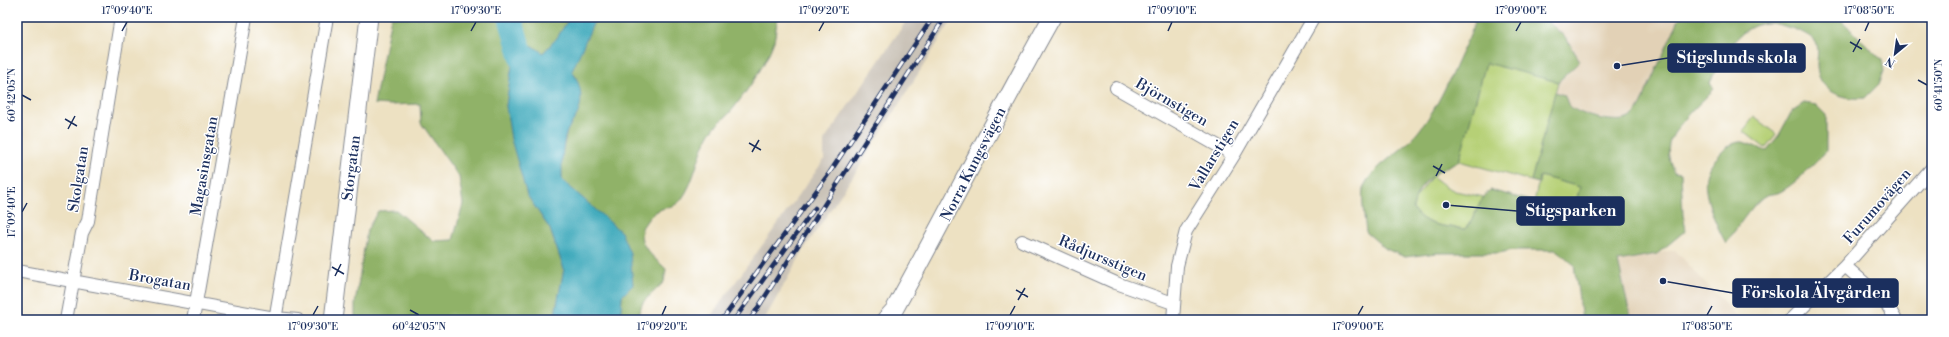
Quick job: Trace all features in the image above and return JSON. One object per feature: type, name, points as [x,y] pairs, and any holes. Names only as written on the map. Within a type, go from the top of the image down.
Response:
[{"type":"street","name":"Skolgatan","points":[[66,320],[82,233],[88,221],[121,17]]},
{"type":"street","name":"Magasinsgatan","points":[[193,320],[246,17]]},
{"type":"street","points":[[275,319],[327,17]]},
{"type":"street","name":"Storgatan","points":[[333,320],[369,17]]},
{"type":"street","name":"Norra Kungsvägen","points":[[893,317],[1002,106],[1052,17]]},
{"type":"street","name":"Vallarstigen","points":[[1173,320],[1173,303],[1177,266],[1186,231],[1234,155],[1310,18]]},
{"type":"street","name":"Björnstigen","points":[[1116,88],[1234,155]]},
{"type":"street","name":"Furumovägen","points":[[1790,320],[1846,266],[1932,168]]},
{"type":"street","name":"Rådjursstigen","points":[[1022,241],[1116,283],[1173,303]]},
{"type":"street","name":"Furumovägen","points":[[1846,266],[1884,300],[1896,320]]},
{"type":"street","name":"Brogatan","points":[[17,271],[73,280],[275,319],[298,320]]},
{"type":"shaded area","points":[[909,17],[954,17],[858,169],[806,246],[764,320],[708,320],[824,160],[824,141]]},
{"type":"shaded area","points":[[1543,17],[1680,17],[1646,92],[1643,104],[1627,119],[1615,120],[1584,114],[1569,105],[1564,95],[1555,92],[1558,82],[1571,72],[1553,24]]},
{"type":"shaded area","points":[[1675,250],[1739,320],[1631,320],[1618,261]]},
{"type":"green space","points":[[391,17],[570,17],[557,38],[543,53],[541,51],[510,51],[512,66],[506,106],[527,195],[550,229],[564,269],[554,320],[355,320],[355,304],[367,230],[378,211],[396,210],[433,241],[453,240],[463,204],[459,177],[421,123],[420,104],[374,104]]},
{"type":"green space","points":[[596,17],[778,17],[774,41],[766,59],[751,85],[733,109],[710,133],[702,149],[686,193],[681,200],[674,205],[656,212],[642,227],[642,241],[648,252],[666,269],[664,282],[643,302],[636,320],[620,320],[622,296],[591,206],[562,180],[561,159],[567,131],[577,114],[576,77],[571,71]]},
{"type":"green space","points":[[1475,17],[1543,17],[1566,38],[1580,61],[1558,82],[1486,63],[1459,161],[1435,174],[1423,184],[1415,199],[1413,209],[1418,215],[1436,225],[1465,229],[1473,219],[1480,202],[1490,190],[1573,212],[1580,187],[1540,176],[1539,183],[1531,181],[1555,92],[1564,95],[1568,104],[1572,108],[1596,118],[1621,120],[1631,117],[1642,104],[1680,17],[1838,17],[1882,60],[1884,71],[1879,84],[1865,98],[1840,95],[1832,92],[1821,81],[1817,64],[1817,45],[1814,40],[1808,36],[1790,28],[1768,23],[1757,25],[1741,34],[1728,49],[1718,66],[1710,83],[1714,89],[1684,120],[1670,141],[1668,149],[1671,165],[1674,172],[1681,173],[1683,215],[1686,230],[1657,254],[1618,261],[1631,320],[1582,320],[1574,265],[1556,250],[1513,250],[1499,253],[1437,253],[1405,257],[1386,249],[1366,232],[1363,202],[1364,186],[1373,173],[1406,145],[1426,121],[1449,80],[1470,34]]},
{"type":"green space","points":[[1486,62],[1558,82],[1531,181],[1459,161]]},
{"type":"green space","points":[[1804,103],[1816,105],[1826,115],[1826,151],[1791,185],[1780,192],[1769,194],[1758,201],[1748,212],[1726,243],[1710,209],[1705,180],[1709,167],[1725,149],[1737,142],[1743,142],[1766,151],[1779,135],[1792,111]]},
{"type":"green space","points":[[1754,117],[1776,134],[1765,148],[1743,131]]},
{"type":"green space","points":[[1432,176],[1445,186],[1455,191],[1484,197],[1480,202],[1473,219],[1465,229],[1436,225],[1418,215],[1413,209],[1415,199]]},
{"type":"green space","points":[[1540,176],[1580,187],[1573,212],[1534,202]]},
{"type":"water","points":[[570,17],[596,17],[572,71],[578,82],[581,98],[577,115],[565,137],[562,156],[562,180],[621,232],[630,253],[633,285],[622,296],[620,320],[554,320],[564,269],[550,229],[527,195],[511,139],[506,106],[512,66],[510,51],[527,46],[535,48],[543,53],[557,38]]},
{"type":"waterway","points":[[510,17],[528,78]]},
{"type":"railway","points":[[722,320],[830,172],[933,17]]},
{"type":"railway","points":[[750,320],[945,17]]},
{"type":"railway","points":[[734,320],[815,208]]},
{"type":"place","name":"Stigslunds skola","points":[[1617,66]]},
{"type":"place","name":"Stigsparken","points":[[1446,205]]},
{"type":"place","name":"Förskola Älvgården","points":[[1663,281]]}]
